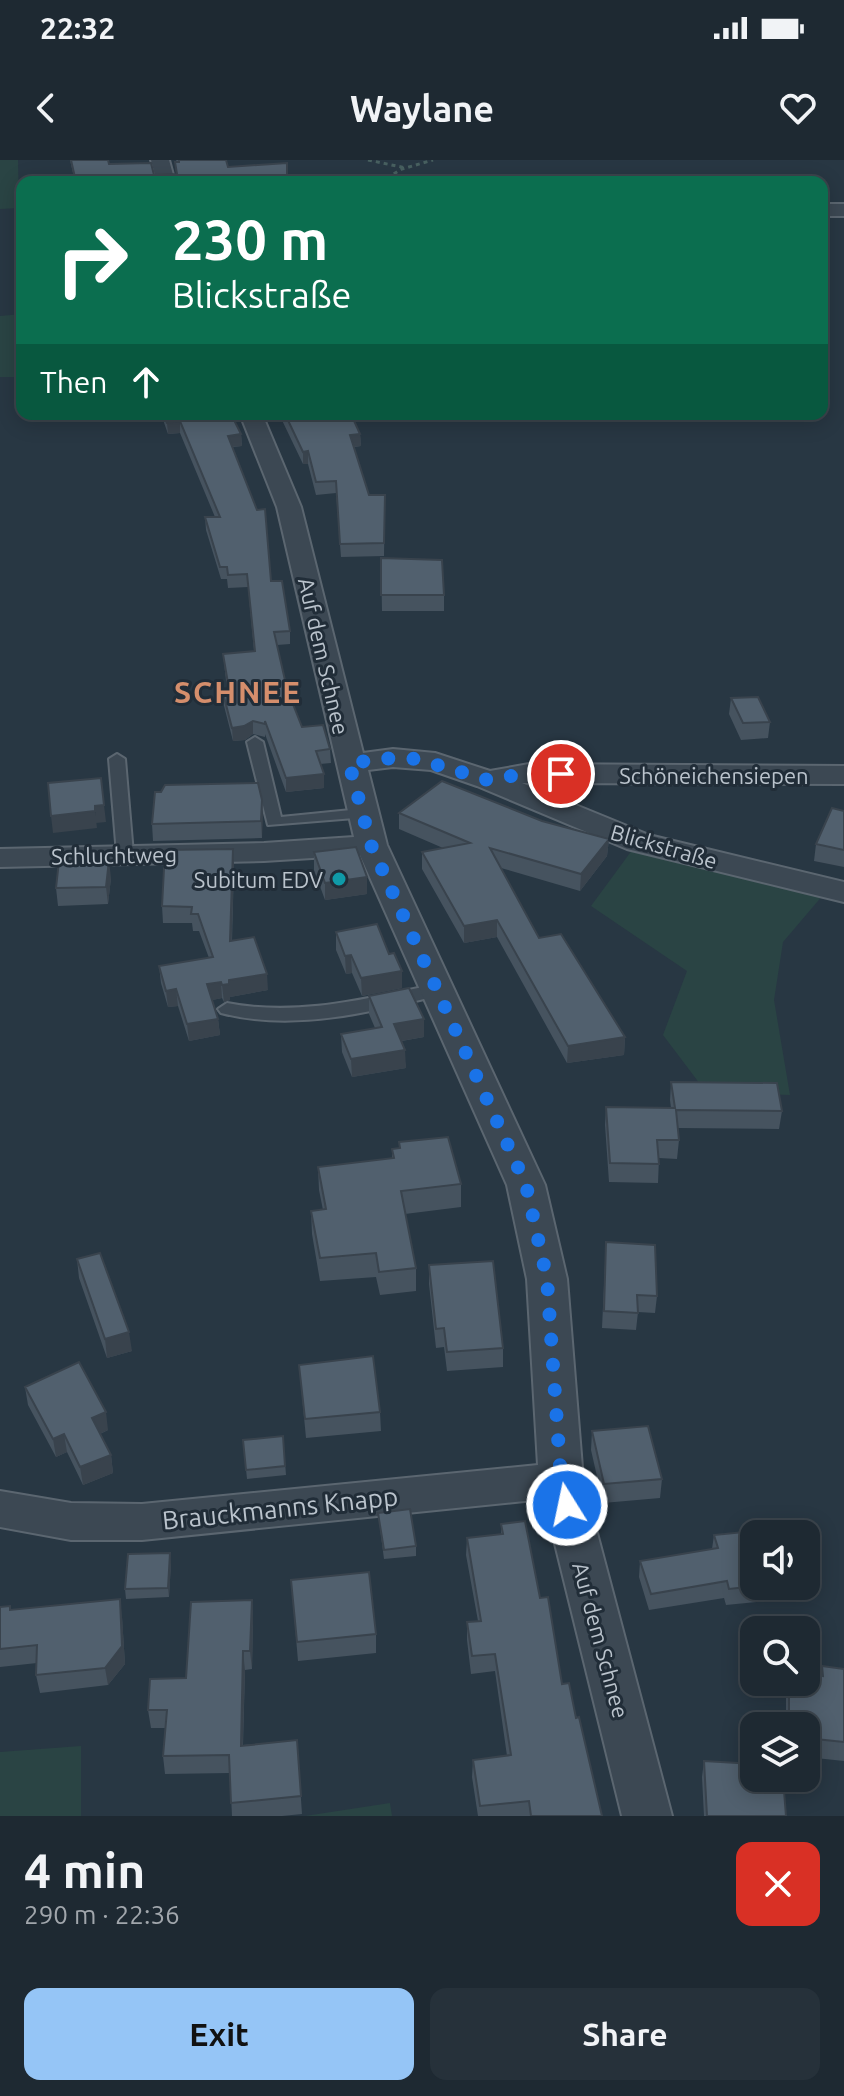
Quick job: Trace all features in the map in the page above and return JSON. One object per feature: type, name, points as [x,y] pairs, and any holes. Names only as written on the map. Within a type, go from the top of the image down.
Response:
[{"type":"street","name":"Auf dem Schnee","points":[[253,420],[289,507],[366,829],[526,1185],[547,1279],[561,1480],[647,1816]]},
{"type":"street","name":"Blickstraße","points":[[349,763],[393,758],[417,759],[488,780],[638,842],[844,892]]},
{"type":"street","name":"Schöneichensiepen","points":[[488,780],[529,773],[844,775]]},
{"type":"street","name":"Schluchtweg","points":[[0,858],[264,852],[366,829]]},
{"type":"street","name":"Brauckmanns Knapp","points":[[0,1509],[73,1522],[142,1522],[561,1480]]},
{"type":"lane","points":[[255,742],[274,822],[366,829]]},
{"type":"lane","points":[[117,759],[125,854]]},
{"type":"lane","points":[[227,1009],[255,1017],[295,1015],[438,990]]},
{"type":"path","points":[[368,160],[407,168]]},
{"type":"path","points":[[392,176],[433,160]]},
{"type":"green space","points":[[0,160],[18,160],[16,208],[0,209]]},
{"type":"green space","points":[[16,315],[16,377],[0,377],[0,316]]},
{"type":"green space","points":[[638,842],[829,888],[783,942],[774,1000],[790,1095],[706,1092],[663,1035],[687,971],[591,906]]},
{"type":"green space","points":[[81,1746],[81,1816],[0,1816],[0,1752]]},
{"type":"green space","points":[[390,1803],[392,1816],[305,1816]]},
{"type":"building","points":[[71,160],[108,160],[109,164],[151,163],[154,175],[177,174],[175,162],[179,160],[226,160],[228,167],[287,163],[287,176],[75,176]]},
{"type":"building","points":[[166,420],[234,420],[241,434],[228,436],[257,510],[265,509],[271,581],[282,581],[290,631],[274,632],[287,689],[302,727],[323,725],[330,749],[316,751],[324,774],[286,778],[265,721],[265,724],[253,721],[232,728],[222,689],[229,689],[223,654],[255,651],[247,574],[228,575],[227,567],[220,567],[205,517],[220,517],[180,421],[167,423]]},
{"type":"building","points":[[288,420],[354,420],[360,434],[350,435],[369,495],[385,495],[384,543],[340,544],[336,481],[316,482],[308,451],[303,452]]},
{"type":"building","points":[[381,558],[442,560],[444,595],[381,595]]},
{"type":"building","points":[[758,697],[770,722],[743,723],[731,698]]},
{"type":"building","points":[[101,778],[104,805],[95,806],[95,811],[51,816],[48,783]]},
{"type":"building","points":[[442,781],[542,821],[609,839],[581,874],[490,848],[539,938],[561,934],[625,1037],[568,1046],[497,920],[464,926],[422,852],[470,843],[399,813]]},
{"type":"building","points":[[258,783],[262,800],[261,821],[152,824],[155,792],[161,792],[165,785]]},
{"type":"building","points":[[832,808],[844,811],[844,850],[816,844]]},
{"type":"building","points":[[356,847],[367,877],[325,883],[314,852]]},
{"type":"building","points":[[233,849],[230,941],[254,937],[267,974],[229,980],[229,984],[207,984],[218,1019],[187,1024],[176,989],[166,991],[159,966],[213,957],[198,914],[191,914],[192,907],[162,906],[165,850]]},
{"type":"building","points":[[109,860],[106,887],[56,888],[59,861]]},
{"type":"building","points":[[377,924],[389,954],[394,953],[402,971],[361,978],[351,955],[345,956],[336,932]]},
{"type":"building","points":[[409,988],[424,1019],[394,1024],[405,1050],[351,1059],[341,1034],[382,1027],[369,996]]},
{"type":"building","points":[[671,1082],[777,1083],[782,1111],[676,1110],[679,1140],[657,1140],[659,1164],[610,1163],[606,1107],[675,1108]]},
{"type":"building","points":[[448,1137],[461,1184],[401,1191],[416,1268],[379,1272],[376,1253],[320,1258],[311,1211],[326,1209],[318,1167],[394,1158],[392,1149],[400,1148],[399,1142]]},
{"type":"building","points":[[606,1242],[655,1245],[657,1296],[637,1295],[638,1313],[604,1311]]},
{"type":"building","points":[[100,1253],[129,1332],[105,1339],[77,1259]]},
{"type":"building","points":[[493,1261],[503,1348],[447,1352],[444,1328],[436,1329],[429,1265]]},
{"type":"building","points":[[373,1356],[380,1412],[305,1419],[299,1365]]},
{"type":"building","points":[[79,1362],[106,1412],[92,1418],[111,1455],[80,1467],[64,1434],[53,1439],[25,1387]]},
{"type":"building","points":[[648,1426],[662,1479],[604,1484],[592,1431]]},
{"type":"building","points":[[283,1436],[285,1466],[246,1470],[243,1440]]},
{"type":"building","points":[[410,1509],[416,1546],[384,1550],[378,1513]]},
{"type":"building","points":[[525,1521],[540,1598],[548,1597],[562,1684],[569,1683],[602,1816],[531,1816],[529,1801],[480,1806],[473,1760],[511,1755],[495,1654],[472,1656],[467,1622],[481,1621],[467,1538],[503,1534],[501,1524]]},
{"type":"building","points":[[740,1532],[740,1588],[729,1589],[727,1581],[651,1594],[640,1561],[718,1548],[714,1535]]},
{"type":"building","points":[[170,1553],[168,1588],[125,1589],[128,1554]]},
{"type":"building","points":[[369,1572],[376,1634],[297,1642],[291,1580]]},
{"type":"building","points":[[120,1599],[122,1646],[105,1668],[36,1675],[37,1645],[0,1649],[0,1607],[10,1606],[10,1610]]},
{"type":"building","points":[[252,1600],[250,1651],[243,1651],[241,1746],[297,1740],[301,1796],[231,1803],[229,1755],[163,1756],[167,1710],[148,1710],[150,1679],[186,1678],[191,1602]]},
{"type":"building","points":[[822,1666],[844,1669],[844,1742],[820,1739],[820,1712],[789,1712],[789,1696],[820,1696],[820,1676],[823,1676]]},
{"type":"building","points":[[704,1761],[740,1763],[740,1792],[784,1792],[786,1816],[707,1816]]},
{"type":"place","name":"Subitum EDV","points":[[339,879]]},
{"type":"district","name":"SCHNEE","points":[[238,692]]},
{"type":"route","points":[[561,774],[529,773],[488,780],[417,759],[393,758],[349,763],[371,845],[526,1185],[547,1279],[561,1480],[567,1505]]}]
